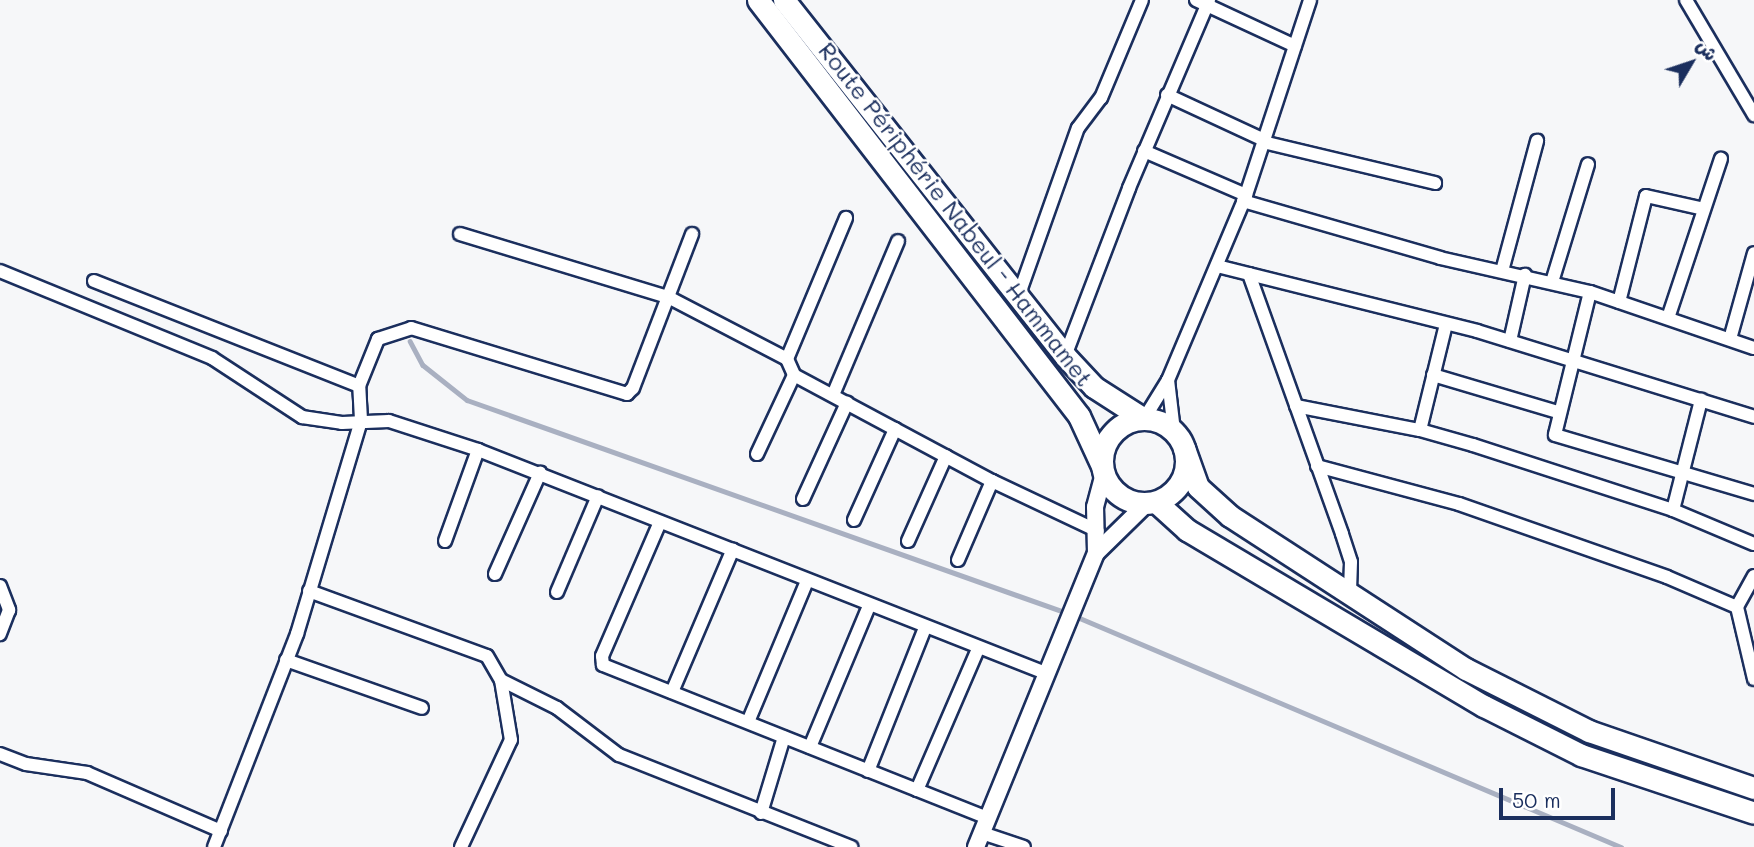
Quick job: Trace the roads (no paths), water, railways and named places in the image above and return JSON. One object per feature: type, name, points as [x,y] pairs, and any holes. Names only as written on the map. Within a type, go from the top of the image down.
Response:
[{"type":"highway","name":"Route Périphérie Nabeul - Hammamet","points":[[758,0],[1079,416],[1103,470]]},
{"type":"highway","name":"Route Périphérie Nabeul - Hammamet","points":[[784,0],[1065,356],[1094,387],[1144,419]]},
{"type":"highway","points":[[1754,788],[1589,731],[1466,669],[1211,501],[1198,487],[1179,439],[1144,419],[1130,422],[1108,439],[1103,470],[1120,496],[1151,503],[1187,530],[1484,706],[1581,755],[1754,813]]},
{"type":"highway","points":[[1151,503],[1168,496],[1185,475],[1179,439]]},
{"type":"street","points":[[1017,297],[1078,128],[1097,107],[1142,0]]},
{"type":"street","points":[[1144,419],[1168,380],[1245,198],[1310,0]]},
{"type":"street","points":[[1686,0],[1754,116]]},
{"type":"street","points":[[1065,356],[1204,1],[1295,46]]},
{"type":"street","points":[[1167,95],[1264,141],[1435,183]]},
{"type":"street","points":[[1502,271],[1537,141]]},
{"type":"street","points":[[1144,151],[1245,198],[1440,258],[1525,275],[1590,292],[1754,348]]},
{"type":"street","points":[[1668,318],[1721,159]]},
{"type":"street","points":[[1552,282],[1588,164]]},
{"type":"street","points":[[1619,302],[1646,196],[1704,209]]},
{"type":"street","points":[[787,359],[846,218]]},
{"type":"street","points":[[460,234],[668,297],[787,359],[794,374],[833,396],[992,481],[1097,531]]},
{"type":"street","points":[[214,847],[286,660],[309,591],[361,420],[359,386],[378,339],[411,328],[627,394],[692,234]]},
{"type":"street","points":[[833,396],[898,241]]},
{"type":"street","points":[[1730,339],[1754,253]]},
{"type":"street","points":[[1217,266],[1574,359],[1754,418]]},
{"type":"street","points":[[0,271],[212,358],[302,417],[330,422],[389,421],[478,450],[733,549],[978,649],[1048,674]]},
{"type":"street","points":[[1249,274],[1351,562],[1350,595]]},
{"type":"street","points":[[1510,341],[1525,275]]},
{"type":"street","points":[[94,281],[359,386]]},
{"type":"street","points":[[1590,292],[1558,412],[1555,435],[1754,494]]},
{"type":"street","points":[[1420,430],[1446,324]]},
{"type":"street","points":[[757,453],[794,374]]},
{"type":"street","points":[[1433,375],[1558,412]]},
{"type":"street","points":[[1168,380],[1179,439]]},
{"type":"street","points":[[1674,510],[1701,400]]},
{"type":"street","points":[[803,499],[847,403]]},
{"type":"street","points":[[1296,406],[1420,430],[1674,510],[1754,544]]},
{"type":"street","points":[[854,520],[895,429]]},
{"type":"street","points":[[445,541],[478,450]]},
{"type":"street","points":[[908,541],[946,456]]},
{"type":"street","points":[[1317,466],[1459,504],[1667,577],[1737,607]]},
{"type":"street","points":[[982,833],[1069,628],[1096,553],[1095,507],[1103,470]]},
{"type":"street","points":[[495,573],[540,473]]},
{"type":"street","points":[[958,560],[992,481]]},
{"type":"street","points":[[557,592],[598,496]]},
{"type":"street","points":[[1096,553],[1151,503]]},
{"type":"street","points":[[660,522],[601,661],[917,790],[982,833],[1024,847]]},
{"type":"street","points":[[672,692],[733,549]]},
{"type":"street","points":[[1754,576],[1737,607],[1754,679]]},
{"type":"street","points":[[748,722],[807,581]]},
{"type":"street","points":[[0,586],[9,610],[0,634]]},
{"type":"street","points":[[309,591],[486,656],[501,680],[511,740],[461,847]]},
{"type":"street","points":[[810,747],[869,606]]},
{"type":"street","points":[[868,771],[925,628]]},
{"type":"street","points":[[917,790],[978,649]]},
{"type":"street","points":[[286,660],[422,708]]},
{"type":"street","points":[[501,680],[557,708],[619,755],[851,847]]},
{"type":"street","points":[[761,813],[784,737]]},
{"type":"street","points":[[0,754],[26,764],[87,774],[221,831]]},
{"type":"waterway","points":[[410,341],[423,365],[467,400],[1067,613]]},
{"type":"waterway","points":[[1075,616],[1621,847]]}]
